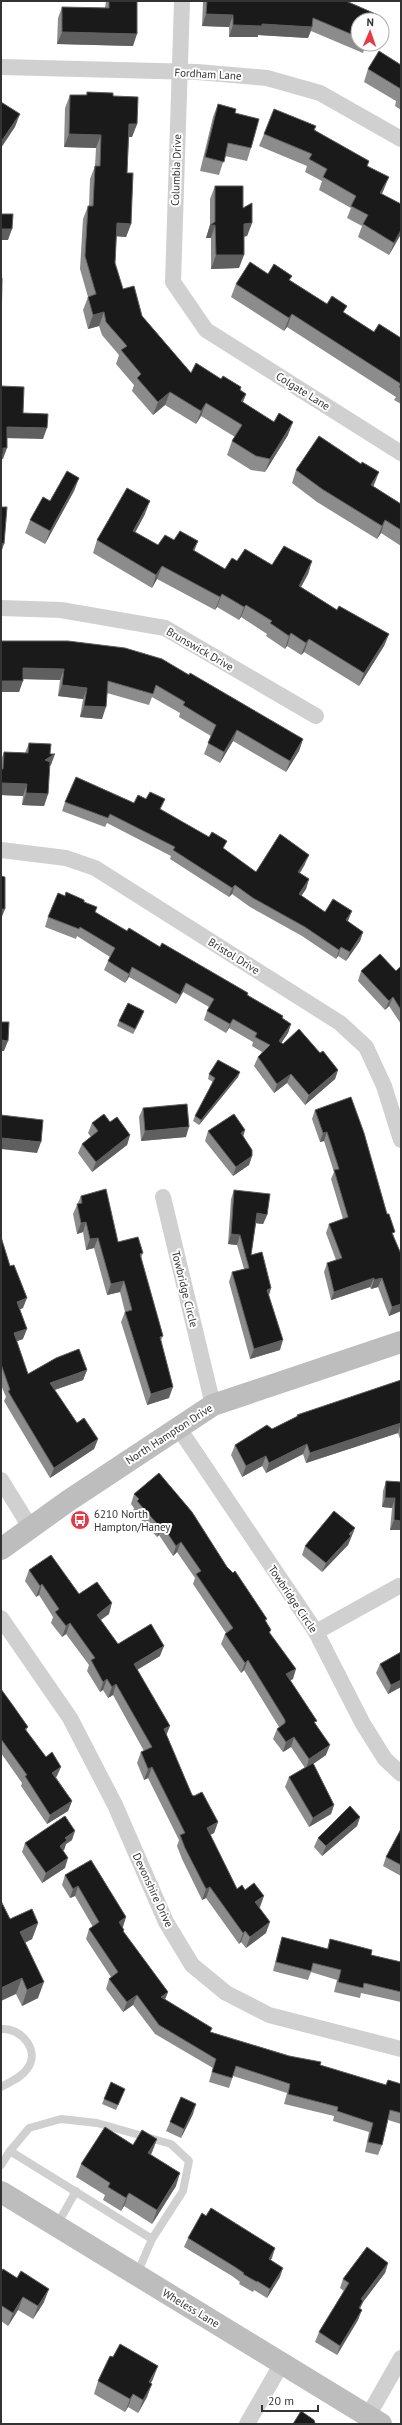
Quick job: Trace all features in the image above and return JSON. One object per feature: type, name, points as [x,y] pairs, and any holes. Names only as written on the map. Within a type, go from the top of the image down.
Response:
[{"type":"street","name":"Columbia Drive","points":[[182,1],[173,282],[206,330]]},
{"type":"street","name":"Fordham Lane","points":[[1,67],[179,72],[267,78],[320,93],[401,139]]},
{"type":"street","name":"Colgate Lane","points":[[206,330],[401,453]]},
{"type":"street","name":"Brunswick Drive","points":[[1,608],[61,610],[166,628],[316,716]]},
{"type":"street","name":"Bristol Drive","points":[[1,850],[66,858],[95,868],[340,1023],[366,1047],[384,1086],[401,1140]]},
{"type":"street","name":"Towbridge Circle","points":[[163,1197],[213,1405]]},
{"type":"street","name":"North Hampton Drive","points":[[1,1549],[30,1527],[213,1405],[401,1342]]},
{"type":"street","name":"Towbridge Circle","points":[[178,1427],[316,1632],[363,1724],[386,1759],[401,1774]]},
{"type":"street","points":[[1,1480],[30,1527]]},
{"type":"street","points":[[316,1632],[399,1586]]},
{"type":"street","name":"Devonshire Drive","points":[[1,1618],[70,1718],[115,1805],[166,1922],[192,1965],[226,1993],[269,2015],[401,2049]]},
{"type":"street","name":"Wheless Lane","points":[[1,2192],[375,2420]]},
{"type":"street","points":[[375,2420],[401,2358]]},
{"type":"street","points":[[247,2424],[282,2363]]},
{"type":"lane","points":[[1,2029],[20,2033],[29,2044],[32,2056],[28,2068],[21,2076],[1,2086]]},
{"type":"lane","points":[[1,2165],[10,2151],[29,2128],[61,2119],[97,2123],[171,2144],[189,2161],[183,2191],[152,2239],[136,2275]]},
{"type":"lane","points":[[10,2151],[152,2239]]},
{"type":"lane","points":[[56,2226],[76,2191]]},
{"type":"building","points":[[109,1],[137,1],[137,34],[62,32],[62,7],[109,8]]},
{"type":"building","points":[[207,1],[346,1],[371,12],[350,12],[350,34],[313,18],[312,27],[262,24],[262,26],[233,25],[233,15],[206,14]]},
{"type":"building","points":[[378,52],[381,52],[401,65],[401,89],[368,69]]},
{"type":"building","points":[[87,92],[113,93],[113,96],[138,97],[137,124],[129,124],[127,173],[133,173],[131,224],[117,223],[115,263],[123,289],[134,286],[142,316],[191,373],[196,363],[221,379],[223,376],[241,387],[240,390],[246,394],[241,401],[274,422],[279,413],[293,422],[270,459],[256,456],[232,441],[242,425],[206,403],[201,411],[170,392],[158,402],[137,378],[141,374],[121,350],[127,346],[106,322],[104,312],[93,315],[88,297],[96,294],[85,256],[88,206],[93,206],[95,166],[100,166],[101,135],[69,134],[70,95],[87,95]]},
{"type":"building","points":[[1,102],[20,114],[1,142]]},
{"type":"building","points":[[218,104],[236,109],[235,113],[259,119],[251,148],[228,143],[224,162],[205,157]]},
{"type":"building","points":[[274,109],[316,126],[314,130],[369,161],[367,166],[389,177],[380,193],[401,204],[401,230],[394,243],[363,224],[368,215],[351,206],[356,196],[323,177],[327,169],[309,159],[312,154],[264,134]]},
{"type":"building","points":[[215,186],[243,186],[243,208],[252,203],[252,223],[244,224],[244,255],[216,255],[215,225],[210,225],[215,222]]},
{"type":"building","points":[[1,214],[13,214],[12,229],[1,229]]},
{"type":"building","points":[[250,262],[268,274],[274,264],[292,276],[289,280],[327,304],[332,296],[347,306],[343,312],[374,332],[379,324],[401,338],[401,384],[292,314],[289,318],[236,284]]},
{"type":"building","points":[[1,278],[2,278],[1,327]]},
{"type":"building","points":[[1,386],[24,387],[23,413],[48,414],[47,428],[7,427],[7,448],[3,448],[3,454],[1,454]]},
{"type":"building","points":[[319,436],[361,464],[362,462],[379,472],[371,485],[401,504],[401,530],[385,520],[382,526],[322,489],[296,470]]},
{"type":"building","points":[[67,471],[79,478],[50,531],[30,520],[43,497],[50,501]]},
{"type":"building","points":[[127,488],[150,501],[133,531],[158,545],[165,535],[174,540],[180,531],[198,541],[193,550],[225,569],[232,558],[237,561],[245,549],[272,565],[284,546],[312,561],[299,586],[337,610],[339,606],[389,634],[364,673],[309,639],[306,643],[291,633],[289,636],[270,623],[272,621],[246,605],[244,607],[222,594],[220,597],[162,566],[156,575],[97,540]]},
{"type":"building","points":[[1,507],[7,507],[4,544],[1,543]]},
{"type":"building","points":[[1,641],[68,641],[125,648],[162,659],[189,675],[190,673],[303,739],[290,761],[237,730],[224,752],[208,743],[216,725],[183,705],[185,702],[156,685],[153,694],[108,681],[106,707],[84,706],[87,688],[62,685],[64,669],[23,668],[23,681],[1,681]]},
{"type":"building","points":[[29,743],[51,744],[50,754],[55,754],[45,760],[50,762],[48,794],[26,793],[27,784],[1,783],[1,769],[3,769],[4,752],[28,753]]},
{"type":"building","points":[[76,777],[134,803],[138,795],[146,799],[150,792],[165,799],[160,809],[209,837],[212,832],[227,841],[223,848],[256,872],[280,834],[309,855],[298,872],[309,879],[299,894],[325,912],[333,899],[352,911],[346,920],[363,932],[350,952],[341,947],[339,950],[305,927],[253,898],[235,885],[232,888],[173,850],[175,847],[110,814],[108,818],[65,802]]},
{"type":"building","points":[[1,876],[5,877],[5,909],[1,909]]},
{"type":"building","points":[[66,892],[97,907],[95,912],[127,931],[129,928],[160,947],[162,943],[248,993],[247,995],[283,1016],[282,1018],[291,1024],[279,1041],[283,1044],[299,1029],[320,1053],[323,1051],[338,1070],[309,1095],[291,1074],[277,1084],[258,1057],[270,1045],[255,1037],[257,1033],[233,1019],[230,1024],[207,1011],[214,999],[186,983],[180,995],[132,967],[129,974],[108,961],[115,948],[80,927],[79,929],[48,917],[58,893],[65,896]]},
{"type":"building","points":[[380,954],[396,971],[401,966],[401,1010],[393,997],[389,1001],[361,971]]},
{"type":"building","points":[[128,1003],[144,1011],[135,1029],[119,1021]]},
{"type":"building","points":[[1,1022],[9,1022],[8,1041],[1,1040]]},
{"type":"building","points":[[218,1060],[240,1072],[201,1120],[195,1116],[215,1078],[209,1074]]},
{"type":"building","points":[[351,1097],[364,1133],[387,1214],[389,1214],[395,1232],[392,1233],[401,1254],[401,1304],[392,1307],[382,1278],[374,1280],[374,1278],[334,1292],[327,1263],[342,1258],[329,1224],[348,1217],[334,1170],[339,1169],[327,1132],[323,1133],[315,1110]]},
{"type":"building","points":[[187,1104],[189,1127],[145,1131],[143,1108]]},
{"type":"building","points":[[104,1114],[110,1122],[117,1117],[130,1135],[96,1162],[82,1144],[98,1131],[92,1123]]},
{"type":"building","points":[[234,1114],[245,1130],[241,1133],[252,1150],[252,1156],[236,1167],[208,1131]]},
{"type":"building","points":[[1,1115],[43,1120],[41,1142],[1,1138]]},
{"type":"building","points":[[106,1189],[118,1242],[138,1237],[143,1253],[140,1254],[163,1336],[160,1337],[173,1387],[151,1394],[125,1312],[132,1310],[124,1281],[111,1284],[98,1238],[90,1239],[86,1222],[81,1223],[77,1204],[82,1203],[81,1196]]},
{"type":"building","points":[[234,1190],[270,1194],[267,1215],[257,1213],[251,1255],[262,1252],[271,1288],[267,1290],[283,1340],[254,1349],[232,1272],[249,1268],[240,1235],[231,1234]]},
{"type":"building","points":[[1,1237],[10,1266],[14,1265],[27,1298],[17,1302],[27,1329],[14,1333],[28,1374],[56,1358],[79,1349],[87,1370],[50,1383],[77,1423],[84,1418],[98,1439],[54,1468],[8,1391],[10,1390],[1,1364]]},
{"type":"building","points":[[401,1380],[401,1423],[310,1453],[307,1444],[269,1463],[266,1456],[246,1466],[235,1445],[267,1425],[272,1429],[298,1416],[297,1415]]},
{"type":"building","points":[[159,1473],[192,1512],[227,1567],[233,1573],[235,1571],[267,1619],[265,1620],[271,1630],[269,1632],[296,1669],[286,1674],[317,1721],[314,1722],[330,1745],[309,1759],[294,1737],[286,1742],[277,1729],[285,1723],[285,1720],[248,1660],[245,1663],[225,1634],[233,1628],[196,1574],[201,1571],[181,1542],[176,1546],[162,1525],[160,1527],[137,1501],[139,1499],[134,1494]]},
{"type":"building","points":[[386,1481],[401,1482],[401,1521],[394,1520],[395,1498],[385,1498]]},
{"type":"building","points":[[334,1511],[355,1528],[349,1534],[351,1536],[326,1563],[305,1546]]},
{"type":"building","points":[[51,1555],[79,1594],[97,1582],[112,1603],[97,1615],[118,1644],[151,1624],[164,1646],[134,1664],[170,1726],[164,1729],[192,1795],[194,1796],[202,1792],[218,1822],[207,1828],[237,1889],[242,1885],[245,1890],[254,1883],[264,1896],[255,1902],[270,1922],[250,1937],[245,1931],[243,1933],[210,1887],[206,1889],[180,1835],[185,1833],[152,1767],[148,1769],[141,1752],[152,1747],[116,1684],[112,1687],[107,1679],[103,1682],[91,1660],[95,1658],[70,1623],[66,1626],[55,1612],[59,1609],[42,1584],[40,1586],[29,1570]]},
{"type":"building","points":[[401,1652],[401,1680],[391,1685],[380,1664]]},
{"type":"building","points":[[1,1689],[28,1727],[25,1729],[46,1757],[52,1752],[61,1767],[52,1773],[72,1801],[50,1815],[25,1776],[27,1775],[1,1739]]},
{"type":"building","points":[[313,1763],[334,1805],[313,1818],[289,1777]]},
{"type":"building","points":[[350,1806],[360,1817],[326,1846],[318,1838]]},
{"type":"building","points":[[65,1816],[75,1831],[65,1838],[67,1840],[60,1846],[68,1858],[46,1873],[25,1843]]},
{"type":"building","points":[[401,1829],[401,1865],[386,1857]]},
{"type":"building","points":[[91,1860],[126,1917],[119,1922],[124,1930],[123,1931],[168,1992],[161,1997],[212,2028],[210,2032],[289,2056],[321,2062],[320,2065],[386,2085],[388,2080],[401,2084],[401,2113],[390,2110],[382,2145],[368,2142],[373,2123],[337,2111],[338,2107],[288,2094],[290,2084],[236,2066],[232,2078],[212,2072],[216,2059],[159,2025],[137,1995],[127,2002],[109,1979],[118,1972],[89,1929],[99,1922],[78,1886],[73,1889],[65,1875]]},
{"type":"building","points":[[1,1901],[10,1919],[32,1909],[38,1923],[20,1932],[44,1982],[27,1990],[22,1978],[1,1988]]},
{"type":"building","points":[[282,1937],[328,1949],[330,1939],[372,1950],[371,1955],[401,1962],[401,1992],[364,1983],[363,1988],[338,1982],[341,1970],[313,1963],[311,1971],[276,1962]]},
{"type":"building","points":[[111,2082],[125,2089],[118,2105],[104,2099]]},
{"type":"building","points":[[181,2097],[196,2104],[184,2129],[170,2122]]},
{"type":"building","points":[[105,2127],[133,2145],[142,2130],[157,2139],[148,2153],[180,2173],[157,2210],[129,2193],[126,2198],[108,2187],[110,2183],[81,2164]]},
{"type":"building","points":[[211,2208],[275,2248],[269,2259],[283,2268],[270,2289],[243,2274],[244,2273],[235,2267],[188,2238],[202,2213],[206,2216]]},
{"type":"building","points":[[367,2247],[388,2263],[361,2299],[363,2301],[359,2308],[362,2310],[340,2346],[319,2332],[349,2283],[343,2279]]},
{"type":"building","points":[[3,2269],[17,2278],[21,2271],[49,2289],[38,2306],[23,2297],[13,2313],[1,2306],[1,2272]]},
{"type":"building","points":[[120,2344],[158,2366],[149,2382],[152,2384],[143,2400],[133,2394],[130,2399],[98,2381],[110,2356],[113,2357]]},
{"type":"building","points":[[301,2411],[314,2420],[315,2424],[293,2424]]},
{"type":"place","name":"6210 North Hampton/Haney","points":[[80,1520]]}]
